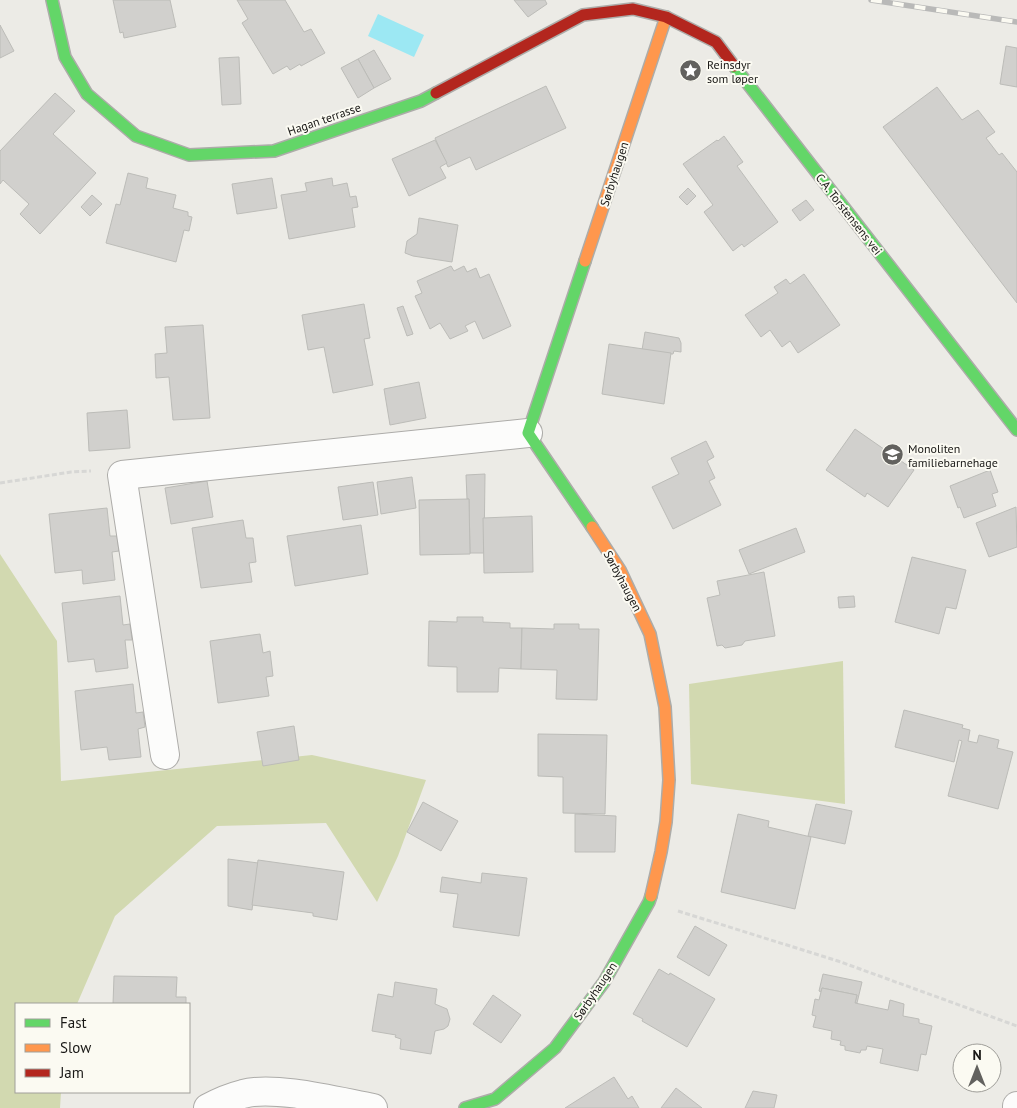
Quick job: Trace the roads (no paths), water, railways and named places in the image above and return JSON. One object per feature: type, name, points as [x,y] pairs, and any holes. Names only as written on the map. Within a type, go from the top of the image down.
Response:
[{"type":"street","name":"Hagan terrasse","points":[[52,0],[65,57],[86,94],[136,136],[189,155],[274,151],[421,101],[583,15],[633,9],[666,18]]},
{"type":"street","name":"C.A. Torstensens vei","points":[[666,18],[716,42],[1017,430]]},
{"type":"street","name":"Sørbyhaugen","points":[[465,1108],[496,1099],[555,1048],[604,982],[649,902],[661,852],[666,822],[669,780],[666,707],[650,634],[620,570],[528,433],[666,18]]},
{"type":"street","points":[[165,755],[122,475],[528,433]]},
{"type":"street","points":[[208,1108],[245,1093],[275,1092],[331,1104],[373,1108]]},
{"type":"water","points":[[378,14],[424,35],[414,57],[368,36]]},
{"type":"railway","points":[[871,0],[1017,22]]},
{"type":"place","name":"Reinsdyr som løper","points":[[691,71]]},
{"type":"place","name":"Monoliten familiebarnehage","points":[[892,455]]}]
